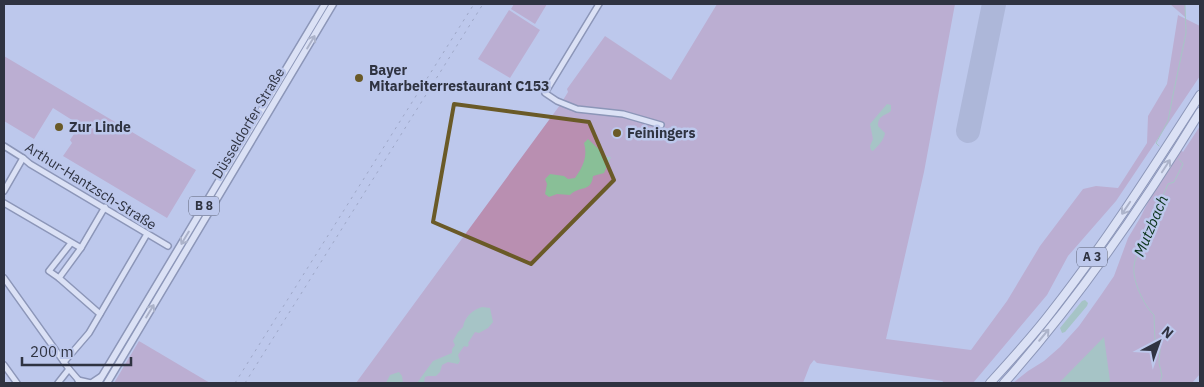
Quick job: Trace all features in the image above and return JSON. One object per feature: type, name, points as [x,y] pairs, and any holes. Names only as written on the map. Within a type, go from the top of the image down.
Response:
[{"type":"highway","name":"A 3","points":[[990,383],[1045,320],[1075,280],[1133,199],[1200,95]]},
{"type":"highway","name":"A 3","points":[[1004,383],[1059,318],[1116,240],[1200,112]]},
{"type":"main road","name":"Düsseldorfer Straße","points":[[107,383],[285,78],[325,4]]},
{"type":"main road","name":"Düsseldorfer Straße","points":[[98,383],[285,78],[333,4]]},
{"type":"street","points":[[599,4],[545,93],[557,101],[577,109],[623,114],[661,125]]},
{"type":"street","name":"Arthur-Hantzsch-Straße","points":[[4,146],[30,164],[168,246]]},
{"type":"street","points":[[4,191],[23,158]]},
{"type":"street","points":[[4,203],[81,248]]},
{"type":"street","points":[[58,278],[81,248],[105,207]]},
{"type":"street","points":[[64,362],[84,339],[147,234]]},
{"type":"street","points":[[71,243],[49,271],[100,314]]},
{"type":"street","points":[[4,278],[69,369],[80,381],[91,383],[104,374]]},
{"type":"street","points":[[4,365],[17,383]]},
{"type":"street","points":[[58,383],[69,369]]},
{"type":"highlighted area","points":[[454,104],[589,122],[614,180],[531,264],[433,222]]},
{"type":"shaded area","points":[[514,4],[547,4],[535,24],[511,9]]},
{"type":"shaded area","points":[[717,4],[955,4],[924,172],[886,339],[971,350],[1007,301],[1040,246],[1083,189],[1096,186],[1118,188],[1147,143],[1148,116],[1167,84],[1178,15],[1200,26],[1200,76],[1116,201],[1068,256],[1047,295],[973,383],[942,383],[943,381],[817,363],[814,360],[803,383],[356,383],[560,105],[568,92],[567,89],[605,36],[671,80]]},
{"type":"shaded area","points":[[1170,4],[1185,4],[1185,17]]},
{"type":"shaded area","points":[[509,10],[540,30],[510,78],[478,59]]},
{"type":"shaded area","points":[[4,56],[196,170],[167,218],[63,156],[72,143],[70,140],[80,125],[53,108],[34,139],[4,121]]},
{"type":"shaded area","points":[[887,104],[891,105],[891,111],[878,122],[878,126],[885,133],[873,151],[870,146],[873,139],[870,124]]},
{"type":"shaded area","points":[[1200,126],[1200,374],[1192,383],[1013,383],[1044,361],[1079,326],[1114,276],[1128,238],[1153,192],[1181,150],[1183,152]]},
{"type":"shaded area","points":[[588,139],[607,157],[611,157],[604,173],[593,176],[590,185],[570,195],[557,194],[549,197],[545,194],[547,184],[545,179],[550,174],[564,176],[568,179],[575,178],[584,161],[584,143]]},
{"type":"shaded area","points":[[1085,300],[1088,303],[1087,306],[1065,332],[1062,333],[1060,328],[1082,301]]},
{"type":"shaded area","points":[[482,307],[490,308],[493,322],[488,328],[479,333],[475,332],[468,343],[469,345],[467,347],[464,346],[458,355],[460,361],[458,364],[448,362],[442,365],[440,372],[436,376],[425,377],[424,383],[417,383],[433,361],[452,353],[455,345],[453,341],[458,332],[468,317]]},
{"type":"shaded area","points":[[1104,337],[1110,381],[1107,383],[1059,383]]},
{"type":"shaded area","points":[[139,341],[210,383],[114,383]]},
{"type":"shaded area","points":[[399,372],[403,383],[386,383],[390,375]]},
{"type":"waterway","name":"Mutzbach","points":[[1159,146],[1156,143],[1168,121],[1186,33],[1185,4]]},
{"type":"waterway","name":"Mutzbach","points":[[1159,383],[1162,376],[1159,363],[1160,349],[1155,342],[1154,315],[1146,306],[1140,292],[1135,278],[1134,266],[1168,184],[1174,182],[1183,164],[1179,159]]},
{"type":"runway","points":[[968,131],[994,4]]},
{"type":"railway","points":[[235,383],[474,4]]},
{"type":"railway","points":[[245,383],[483,4]]},
{"type":"place","name":"Bayer Mitarbeiterrestaurant C153","points":[[359,78]]},
{"type":"place","name":"Zur Linde","points":[[59,127]]},
{"type":"place","name":"Feiningers","points":[[617,133]]}]
